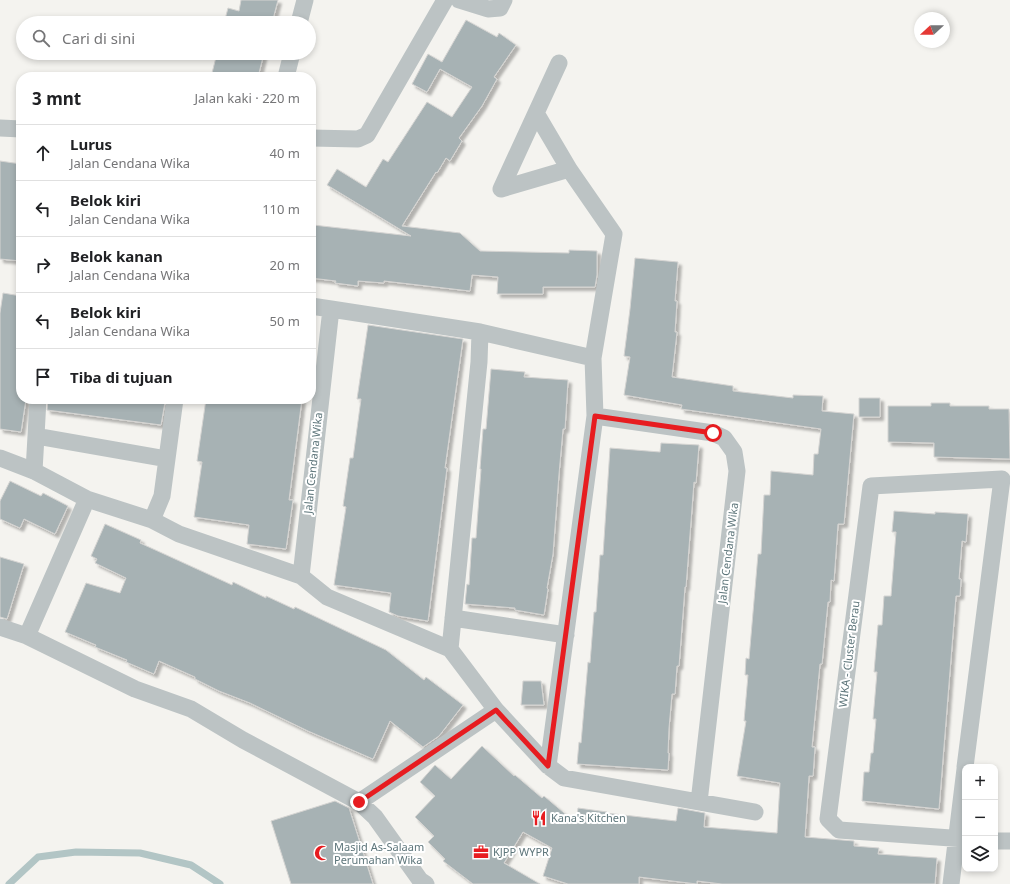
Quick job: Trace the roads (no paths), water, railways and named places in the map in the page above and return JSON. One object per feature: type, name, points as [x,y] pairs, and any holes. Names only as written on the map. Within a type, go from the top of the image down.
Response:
[{"type":"street","points":[[301,16],[305,0]]},
{"type":"street","points":[[316,138],[358,139],[367,135],[445,0]]},
{"type":"street","points":[[459,0],[488,9],[500,8],[504,0]]},
{"type":"street","points":[[287,72],[290,60]]},
{"type":"street","points":[[559,63],[501,189],[569,169]]},
{"type":"street","points":[[536,113],[569,169],[614,234],[594,358],[595,416],[548,766]]},
{"type":"street","points":[[0,128],[16,129]]},
{"type":"street","points":[[316,307],[480,332],[594,358]]},
{"type":"street","name":"Jalan Cendana Wika","points":[[301,576],[331,309]]},
{"type":"street","points":[[450,649],[479,362],[480,332]]},
{"type":"street","points":[[34,471],[38,404]]},
{"type":"street","points":[[152,520],[162,496],[174,404]]},
{"type":"street","name":"Jalan Cendana Wika","points":[[595,416],[713,433],[724,438],[734,452],[738,471],[699,802]]},
{"type":"street","points":[[36,436],[167,459]]},
{"type":"street","points":[[0,458],[34,471],[87,499],[152,520],[179,534],[301,576],[327,597],[450,649],[496,710],[548,766],[564,778],[755,812]]},
{"type":"street","name":"WIKA - Cluster Berau","points":[[961,839],[839,830],[828,819],[871,486],[1006,479],[966,764]]},
{"type":"street","points":[[27,636],[87,499]]},
{"type":"street","points":[[453,618],[566,634]]},
{"type":"street","points":[[0,627],[27,636],[135,689],[191,709],[243,740],[359,802],[375,817],[420,880],[426,884]]},
{"type":"street","points":[[359,802],[496,710]]},
{"type":"street","name":"WIKA - Cluster Berau","points":[[951,884],[961,839],[963,800]]},
{"type":"street","points":[[998,841],[1010,842]]},
{"type":"waterway","points":[[9,884],[38,857],[76,852],[140,853],[191,865],[220,884]]},
{"type":"place","name":"Kana's Kitchen","points":[[539,818]]},
{"type":"place","name":"KJPP WYPR","points":[[481,852]]},
{"type":"place","name":"Masjid As-Salaam Perumahan Wika","points":[[322,853]]}]
